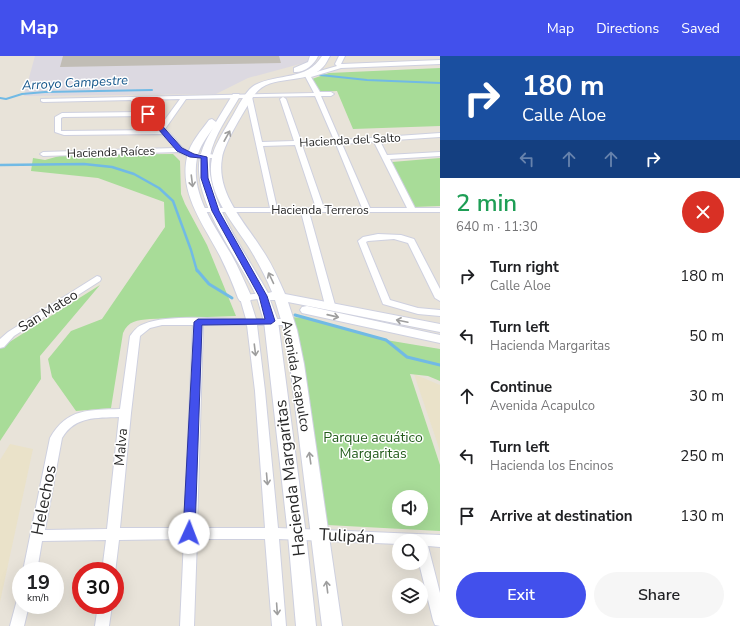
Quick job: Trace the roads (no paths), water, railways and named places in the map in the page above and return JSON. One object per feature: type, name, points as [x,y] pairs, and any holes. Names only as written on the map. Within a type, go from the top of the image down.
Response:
[{"type":"street","name":"Avenida Acapulco","points":[[238,96],[233,92],[251,82],[291,72],[306,66],[311,63],[314,56]]},
{"type":"street","name":"Avenida Acapulco","points":[[247,304],[226,256],[200,210],[192,185],[191,170],[193,156],[199,142],[238,96],[263,85],[300,76],[315,70],[323,64],[326,56]]},
{"type":"street","points":[[341,66],[338,64],[342,56]]},
{"type":"street","points":[[373,65],[376,56]]},
{"type":"street","points":[[409,63],[411,56]]},
{"type":"street","points":[[367,210],[318,95],[308,76],[341,66],[440,62]]},
{"type":"street","points":[[43,100],[331,94]]},
{"type":"street","name":"Avenida Acapulco","points":[[238,96],[224,142],[211,157],[205,178],[216,211],[267,308]]},
{"type":"street","points":[[238,96],[259,144],[274,210]]},
{"type":"street","points":[[163,130],[184,97]]},
{"type":"street","points":[[133,98],[163,130],[179,150],[193,156],[211,157]]},
{"type":"street","points":[[283,99],[321,210]]},
{"type":"street","points":[[148,114],[62,115],[58,117],[58,132],[163,130]]},
{"type":"street","name":"Hacienda del Salto","points":[[259,144],[337,142],[440,135]]},
{"type":"street","points":[[376,139],[412,210]]},
{"type":"street","name":"Hacienda Raíces","points":[[43,154],[179,150]]},
{"type":"street","points":[[385,157],[440,154]]},
{"type":"street","name":"Avenida Acapulco","points":[[211,157],[221,192],[230,211],[262,260],[282,302],[288,322],[299,375],[332,626]]},
{"type":"street","name":"Hacienda Terreros","points":[[200,210],[440,210]]},
{"type":"street","points":[[304,210],[330,305]]},
{"type":"street","points":[[440,298],[412,241],[400,237],[370,237],[362,241],[385,301],[392,305],[418,311],[440,313]]},
{"type":"street","name":"San Mateo","points":[[0,345],[11,334],[97,279]]},
{"type":"street","points":[[282,302],[308,310],[422,331],[440,328]]},
{"type":"street","points":[[187,626],[189,533],[198,322],[252,322],[267,308],[282,302],[330,305],[422,331],[440,339]]},
{"type":"street","points":[[247,304],[267,308],[288,322]]},
{"type":"street","name":"Hacienda Margaritas","points":[[247,304],[252,322],[260,391],[279,626]]},
{"type":"street","name":"Hacienda Margaritas","points":[[267,308],[297,535],[306,626]]},
{"type":"street","points":[[418,311],[422,331]]},
{"type":"street","name":"Malva","points":[[110,562],[125,413],[135,336],[144,326],[162,322],[198,322]]},
{"type":"street","name":"Helechos","points":[[32,562],[56,438],[60,429],[66,422],[83,415],[125,413]]},
{"type":"street","name":"Tulipán","points":[[38,536],[189,533],[321,535],[392,540]]},
{"type":"street","name":"Tulipán","points":[[428,542],[440,541]]},
{"type":"street","points":[[427,570],[440,620]]},
{"type":"street","points":[[17,626],[20,614]]},
{"type":"street","points":[[102,626],[104,614]]},
{"type":"waterway","name":"Arroyo Campestre","points":[[320,75],[367,80],[440,83]]},
{"type":"waterway","name":"Arroyo Campestre","points":[[0,98],[6,99],[22,94],[45,92],[152,90]]},
{"type":"waterway","points":[[0,165],[84,164],[112,167],[134,174],[159,188],[173,201],[197,271]]},
{"type":"waterway","points":[[197,270],[209,284],[232,298]]},
{"type":"waterway","points":[[295,315],[386,340],[407,357],[440,365]]},
{"type":"park label","name":"Parque acuático Margaritas","points":[[373,446]]}]
